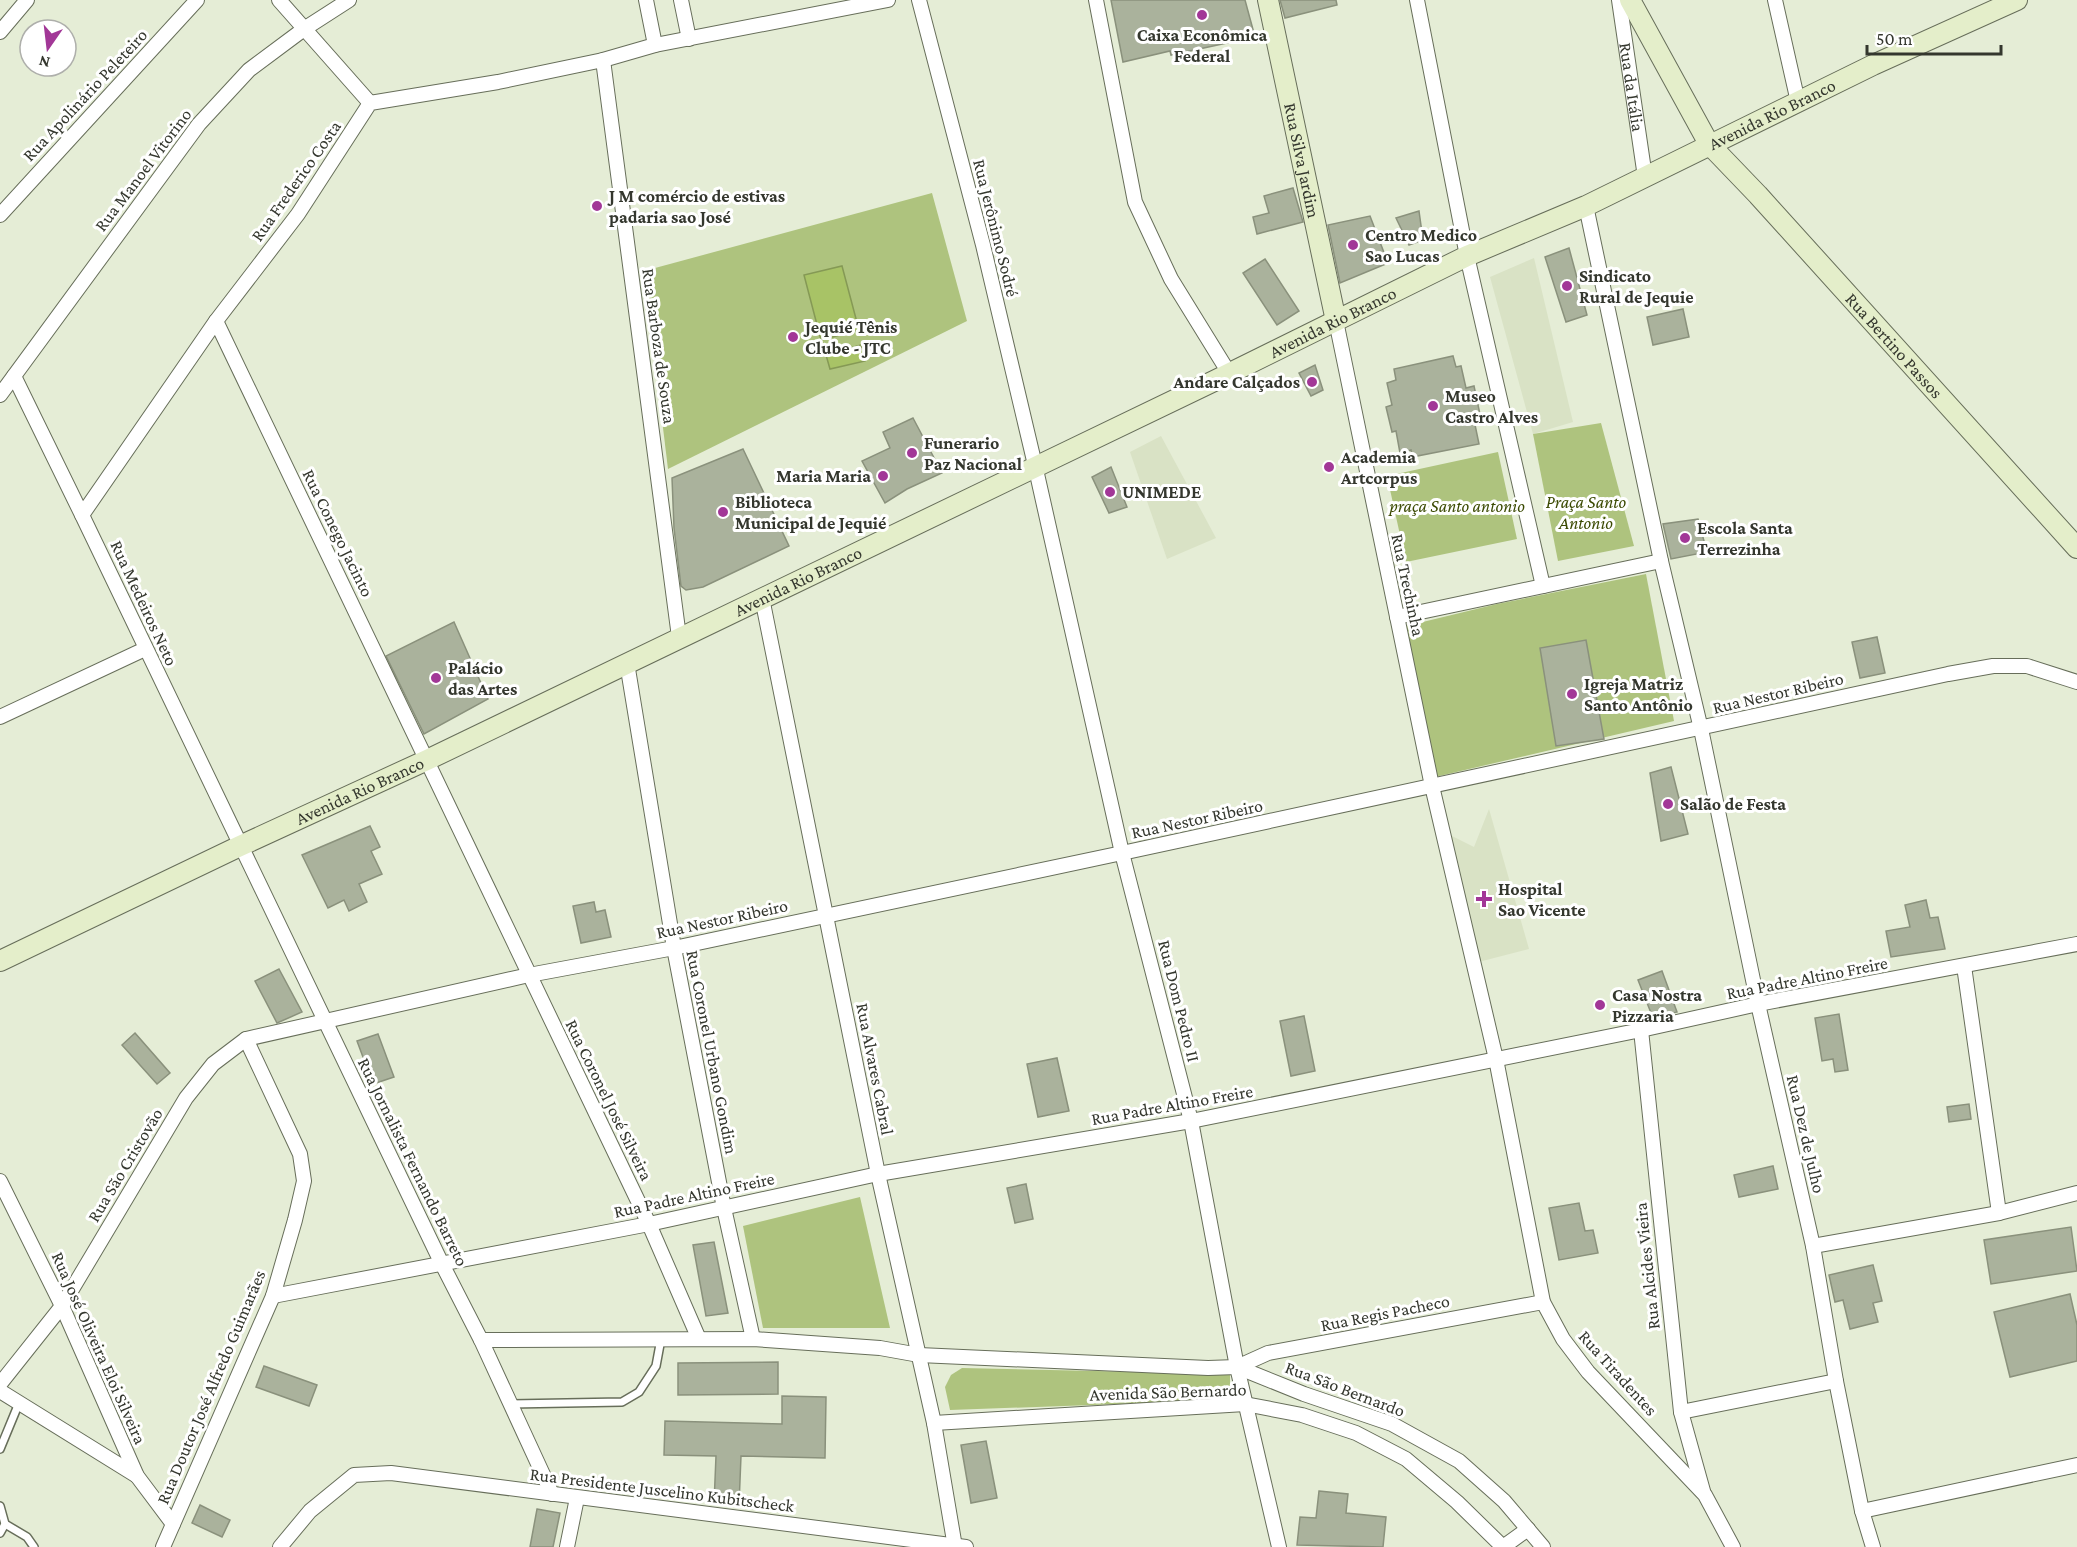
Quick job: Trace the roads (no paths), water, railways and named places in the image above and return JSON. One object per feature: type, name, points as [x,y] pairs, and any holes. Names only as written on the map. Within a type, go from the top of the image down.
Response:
[{"type":"main road","name":"Rua Silva Jardim","points":[[1268,0],[1336,321]]},
{"type":"main road","name":"Rua da Itália","points":[[1630,0],[1709,144]]},
{"type":"main road","name":"Avenida Rio Branco","points":[[0,961],[240,846],[427,760],[1467,256],[1586,206],[1709,144],[2017,0]]},
{"type":"main road","name":"Rua Bertino Passos","points":[[1709,144],[1758,195],[2077,548]]},
{"type":"street","points":[[0,32],[27,0]]},
{"type":"street","name":"Rua Apolinário Peleteiro","points":[[0,215],[197,0]]},
{"type":"street","points":[[279,0],[370,103],[498,82],[603,60],[655,45],[888,0]]},
{"type":"street","name":"Rua Manoel Vitorino","points":[[0,395],[199,124],[249,70],[304,29],[349,0]]},
{"type":"street","points":[[646,0],[655,45]]},
{"type":"street","points":[[681,0],[689,39]]},
{"type":"street","name":"Rua Jerônimo Sodré","points":[[919,0],[983,246],[1035,465]]},
{"type":"street","points":[[1096,0],[1135,202],[1171,279],[1229,373]]},
{"type":"street","points":[[1417,0],[1467,256],[1543,586]]},
{"type":"street","name":"Rua da Itália","points":[[1619,0],[1645,177]]},
{"type":"street","points":[[1775,0],[1798,102]]},
{"type":"street","name":"Rua Barboza de Souza","points":[[603,60],[679,637]]},
{"type":"street","name":"Rua Frederico Costa","points":[[82,515],[216,321],[298,214],[370,103]]},
{"type":"street","name":"Rua Dez de Julho","points":[[1586,206],[1661,561],[1701,729],[1758,1004],[1813,1246],[1836,1381],[1862,1511],[1873,1547]]},
{"type":"street","name":"Rua Conego Jacinto","points":[[216,321],[529,975]]},
{"type":"street","name":"Rua Trechinha","points":[[1336,321],[1432,786],[1496,1059]]},
{"type":"street","name":"Rua Medeiros Neto","points":[[14,376],[240,846]]},
{"type":"street","name":"Rua Dom Pedro II","points":[[1035,465],[1122,853],[1191,1121],[1237,1367],[1279,1547]]},
{"type":"street","points":[[1396,617],[1661,561]]},
{"type":"street","name":"Rua Alvares Cabral","points":[[762,598],[878,1174],[959,1546]]},
{"type":"street","points":[[0,717],[145,649]]},
{"type":"street","name":"Rua Coronel Urbano Gondim","points":[[627,663],[674,948],[724,1208],[753,1339]]},
{"type":"street","name":"Rua Nestor Ribeiro","points":[[324,1020],[529,975],[674,948],[1122,853],[1993,666],[2027,666],[2077,682]]},
{"type":"street","name":"Rua Jornalista Fernando Barreto","points":[[240,846],[481,1340],[552,1494]]},
{"type":"street","name":"Rua Padre Altino Freire","points":[[273,1296],[649,1224],[878,1174],[1191,1121],[1641,1030],[1758,1004],[2077,944]]},
{"type":"street","points":[[1964,966],[1999,1213]]},
{"type":"street","name":"Rua Coronel José Silveira","points":[[529,975],[649,1224],[699,1339]]},
{"type":"street","name":"Rua São Cristovão","points":[[0,1384],[62,1306],[186,1098],[213,1064],[246,1039],[324,1020]]},
{"type":"street","name":"Rua Alcides Vieira","points":[[1641,1030],[1681,1412],[1705,1495]]},
{"type":"street","name":"Rua Doutor José Alfredo Guimarães","points":[[164,1547],[273,1296],[304,1181],[300,1154],[246,1039]]},
{"type":"street","name":"Rua Tiradentes","points":[[1496,1059],[1543,1302],[1563,1339],[1588,1372],[1705,1495],[1733,1547]]},
{"type":"street","name":"Rua José Oliveira Eloi Silveira","points":[[0,1181],[62,1306],[137,1476],[173,1524]]},
{"type":"street","points":[[1813,1246],[1999,1213],[2077,1193]]},
{"type":"street","name":"Rua Regis Pacheco","points":[[1237,1367],[1268,1353],[1543,1302]]},
{"type":"street","name":"Avenida São Bernardo","points":[[481,1340],[753,1339],[880,1348],[919,1355],[1208,1368],[1237,1367]]},
{"type":"street","name":"Rua São Bernardo","points":[[1237,1367],[1304,1394],[1392,1424],[1459,1461],[1504,1501],[1543,1547]]},
{"type":"street","points":[[1681,1412],[1836,1381]]},
{"type":"street","points":[[0,1391],[137,1476]]},
{"type":"street","name":"Avenida São Bernardo","points":[[934,1423],[1245,1404],[1302,1415],[1356,1433],[1406,1459],[1457,1502],[1503,1547]]},
{"type":"street","points":[[1862,1511],[2077,1465]]},
{"type":"street","name":"Rua Presidente Juscelino Kubitscheck","points":[[280,1547],[310,1511],[354,1475],[391,1473],[959,1546]]},
{"type":"street","points":[[567,1547],[577,1498]]},
{"type":"street","points":[[1503,1547],[1528,1529]]},
{"type":"lane","points":[[511,1404],[622,1402],[639,1392],[656,1366],[661,1339]]},
{"type":"lane","points":[[0,1449],[19,1403]]},
{"type":"lane","points":[[0,1506],[5,1524],[27,1537],[34,1547]]},
{"type":"lane","points":[[0,1533],[5,1524]]},
{"type":"place","name":"Caixa Econômica Federal","points":[[1202,15]]},
{"type":"place","name":"J M comércio de estivas padaria sao José","points":[[597,206]]},
{"type":"place","name":"Centro Medico Sao Lucas","points":[[1353,245]]},
{"type":"place","name":"Sindicato Rural de Jequie","points":[[1567,286]]},
{"type":"place","name":"Jequié Tênis Clube - JTC","points":[[793,337]]},
{"type":"place","name":"Andare Calçados","points":[[1312,382]]},
{"type":"place","name":"Museo Castro Alves","points":[[1433,406]]},
{"type":"place","name":"Funerario Paz Nacional","points":[[912,453]]},
{"type":"place","name":"Academia Artcorpus","points":[[1329,467]]},
{"type":"place","name":"Maria Maria","points":[[883,476]]},
{"type":"place","name":"UNIMEDE","points":[[1110,492]]},
{"type":"place","name":"Biblioteca Municipal de Jequié","points":[[723,512]]},
{"type":"place","name":"Escola Santa Terrezinha","points":[[1685,538]]},
{"type":"place","name":"Palácio das Artes","points":[[436,678]]},
{"type":"place","name":"Igreja Matriz Santo Antônio","points":[[1572,694]]},
{"type":"place","name":"Salão de Festa","points":[[1668,804]]},
{"type":"place","name":"Hospital Sao Vicente","points":[[1484,899]]},
{"type":"place","name":"Casa Nostra Pizzaria","points":[[1600,1005]]},
{"type":"park label","name":"praça Santo antonio","points":[[1457,506]]},
{"type":"park label","name":"Praça Santo Antonio","points":[[1586,512]]}]
